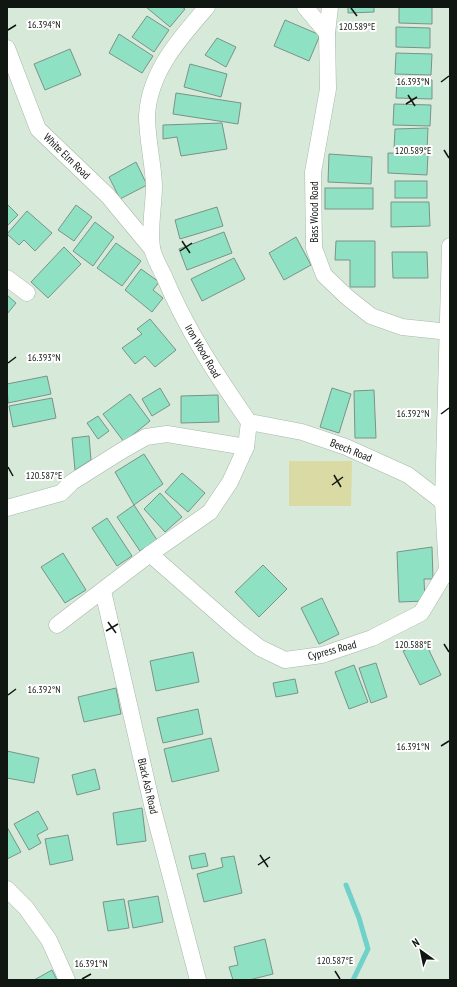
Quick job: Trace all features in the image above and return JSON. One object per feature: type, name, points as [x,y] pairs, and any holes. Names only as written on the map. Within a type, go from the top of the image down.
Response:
[{"type":"street","name":"Iron Wood Road","points":[[207,7],[185,32],[165,60],[150,92],[147,115],[148,140],[154,184],[152,249],[167,285],[214,372],[249,422]]},
{"type":"street","points":[[305,7],[327,33]]},
{"type":"street","name":"Bass Wood Road","points":[[330,7],[327,33],[328,89],[313,172],[314,248],[324,275],[347,297],[371,316],[402,327],[449,332]]},
{"type":"street","name":"White Elm Road","points":[[7,48],[38,129],[108,196],[152,249]]},
{"type":"street","points":[[443,502],[449,332],[450,246]]},
{"type":"street","points":[[7,278],[27,293]]},
{"type":"street","points":[[57,625],[150,554],[210,512],[230,482],[246,447],[249,422]]},
{"type":"street","name":"Beech Road","points":[[249,422],[302,432],[346,447],[408,475],[443,502]]},
{"type":"street","points":[[7,508],[61,493],[72,482],[123,450],[146,438],[167,434],[246,447]]},
{"type":"street","name":"Cypress Road","points":[[150,554],[238,631],[260,648],[284,660],[322,655],[372,638],[421,613],[447,570],[443,502]]},
{"type":"street","name":"Black Ash Road","points":[[103,591],[153,809],[198,980]]},
{"type":"street","points":[[7,889],[26,908],[49,940],[67,980]]},
{"type":"green space","points":[[289,461],[352,461],[351,506],[289,506]]},
{"type":"building","points":[[146,7],[182,7],[185,9],[170,27]]},
{"type":"building","points":[[348,7],[374,7],[374,12],[348,13]]},
{"type":"building","points":[[399,7],[432,7],[432,24],[399,23]]},
{"type":"building","points":[[147,16],[169,30],[154,52],[132,37]]},
{"type":"building","points":[[285,20],[320,35],[309,61],[274,46]]},
{"type":"building","points":[[396,27],[430,28],[430,48],[396,47]]},
{"type":"building","points":[[119,34],[153,56],[142,73],[109,53]]},
{"type":"building","points":[[217,38],[236,47],[226,67],[205,55]]},
{"type":"building","points":[[70,49],[81,75],[45,90],[34,64]]},
{"type":"building","points":[[396,53],[432,54],[431,75],[395,74]]},
{"type":"building","points":[[190,64],[227,74],[221,97],[184,87]]},
{"type":"building","points":[[397,79],[432,80],[432,99],[396,98]]},
{"type":"building","points":[[176,93],[241,103],[238,124],[173,114]]},
{"type":"building","points":[[394,104],[431,105],[430,126],[393,125]]},
{"type":"building","points":[[222,123],[227,149],[181,156],[177,137],[163,139],[163,125]]},
{"type":"building","points":[[428,128],[427,150],[394,149],[395,129]]},
{"type":"building","points":[[388,153],[428,154],[427,175],[388,173]]},
{"type":"building","points":[[329,154],[372,157],[371,184],[328,182]]},
{"type":"building","points":[[136,162],[147,185],[120,199],[109,177]]},
{"type":"building","points":[[395,181],[427,181],[427,198],[395,198]]},
{"type":"building","points":[[325,188],[373,188],[373,209],[325,209]]},
{"type":"building","points":[[391,202],[429,202],[430,226],[391,227]]},
{"type":"building","points":[[7,204],[18,215],[7,226]]},
{"type":"building","points":[[76,205],[92,217],[74,241],[58,230]]},
{"type":"building","points":[[217,207],[223,226],[180,239],[175,220]]},
{"type":"building","points":[[27,211],[52,233],[35,251],[24,240],[19,245],[7,234]]},
{"type":"building","points":[[95,222],[114,237],[93,266],[73,251]]},
{"type":"building","points":[[224,232],[232,253],[187,270],[179,249]]},
{"type":"building","points":[[296,237],[311,265],[284,280],[269,253]]},
{"type":"building","points":[[336,241],[375,241],[375,287],[350,287],[350,260],[335,260]]},
{"type":"building","points":[[116,243],[141,261],[122,286],[97,268]]},
{"type":"building","points":[[64,247],[81,264],[48,298],[31,282]]},
{"type":"building","points":[[392,252],[427,252],[428,278],[393,278]]},
{"type":"building","points":[[234,258],[245,279],[202,301],[191,279]]},
{"type":"building","points":[[141,269],[159,282],[153,290],[163,298],[152,312],[125,290]]},
{"type":"building","points":[[7,295],[16,303],[7,314]]},
{"type":"building","points":[[150,319],[176,350],[155,367],[145,356],[135,364],[122,348],[142,334],[137,329]]},
{"type":"building","points":[[47,376],[51,394],[8,403],[7,384]]},
{"type":"building","points":[[160,388],[170,405],[152,416],[142,399]]},
{"type":"building","points":[[332,388],[351,394],[339,433],[320,427]]},
{"type":"building","points":[[374,390],[376,438],[355,438],[354,391]]},
{"type":"building","points":[[130,394],[150,421],[124,442],[103,414]]},
{"type":"building","points":[[218,395],[219,422],[181,423],[181,396]]},
{"type":"building","points":[[52,398],[56,418],[13,427],[9,406]]},
{"type":"building","points":[[98,416],[109,431],[98,439],[87,423]]},
{"type":"building","points":[[89,436],[91,460],[75,470],[72,438]]},
{"type":"building","points":[[144,454],[163,484],[134,505],[115,472]]},
{"type":"building","points":[[182,473],[205,493],[188,512],[165,492]]},
{"type":"building","points":[[160,493],[182,517],[165,532],[144,509]]},
{"type":"building","points":[[134,505],[157,540],[140,551],[117,517]]},
{"type":"building","points":[[107,518],[132,556],[117,566],[92,528]]},
{"type":"building","points":[[432,547],[433,579],[424,579],[425,601],[399,602],[397,552]]},
{"type":"building","points":[[63,553],[86,590],[65,603],[41,567]]},
{"type":"building","points":[[263,565],[287,589],[259,617],[235,592]]},
{"type":"building","points":[[322,598],[339,634],[319,644],[301,608]]},
{"type":"building","points":[[425,642],[441,675],[420,685],[403,651]]},
{"type":"building","points":[[193,652],[199,682],[156,691],[150,661]]},
{"type":"building","points":[[376,663],[387,697],[371,703],[359,668]]},
{"type":"building","points":[[354,665],[368,702],[349,709],[335,672]]},
{"type":"building","points":[[295,679],[298,693],[276,697],[273,683]]},
{"type":"building","points":[[116,688],[121,714],[84,722],[78,697]]},
{"type":"building","points":[[198,709],[203,734],[163,743],[157,718]]},
{"type":"building","points":[[211,738],[219,771],[172,782],[164,749]]},
{"type":"building","points":[[7,751],[39,758],[34,783],[7,778]]},
{"type":"building","points":[[95,769],[100,789],[77,795],[72,775]]},
{"type":"building","points":[[142,808],[146,841],[117,845],[113,813]]},
{"type":"building","points":[[38,811],[48,829],[37,835],[41,843],[29,850],[14,824]]},
{"type":"building","points":[[7,827],[21,852],[7,859]]},
{"type":"building","points":[[68,835],[73,860],[50,865],[45,839]]},
{"type":"building","points":[[205,853],[208,866],[192,869],[189,856]]},
{"type":"building","points":[[234,856],[242,893],[204,902],[197,874],[223,867],[221,858]]},
{"type":"building","points":[[158,896],[163,922],[133,928],[128,901]]},
{"type":"building","points":[[124,899],[129,928],[108,931],[103,902]]},
{"type":"building","points":[[265,939],[273,974],[249,980],[233,980],[229,967],[238,965],[234,947]]},
{"type":"building","points":[[52,970],[57,980],[34,980]]},
{"type":"waterway","points":[[346,885],[359,918],[368,949],[353,980]]}]
